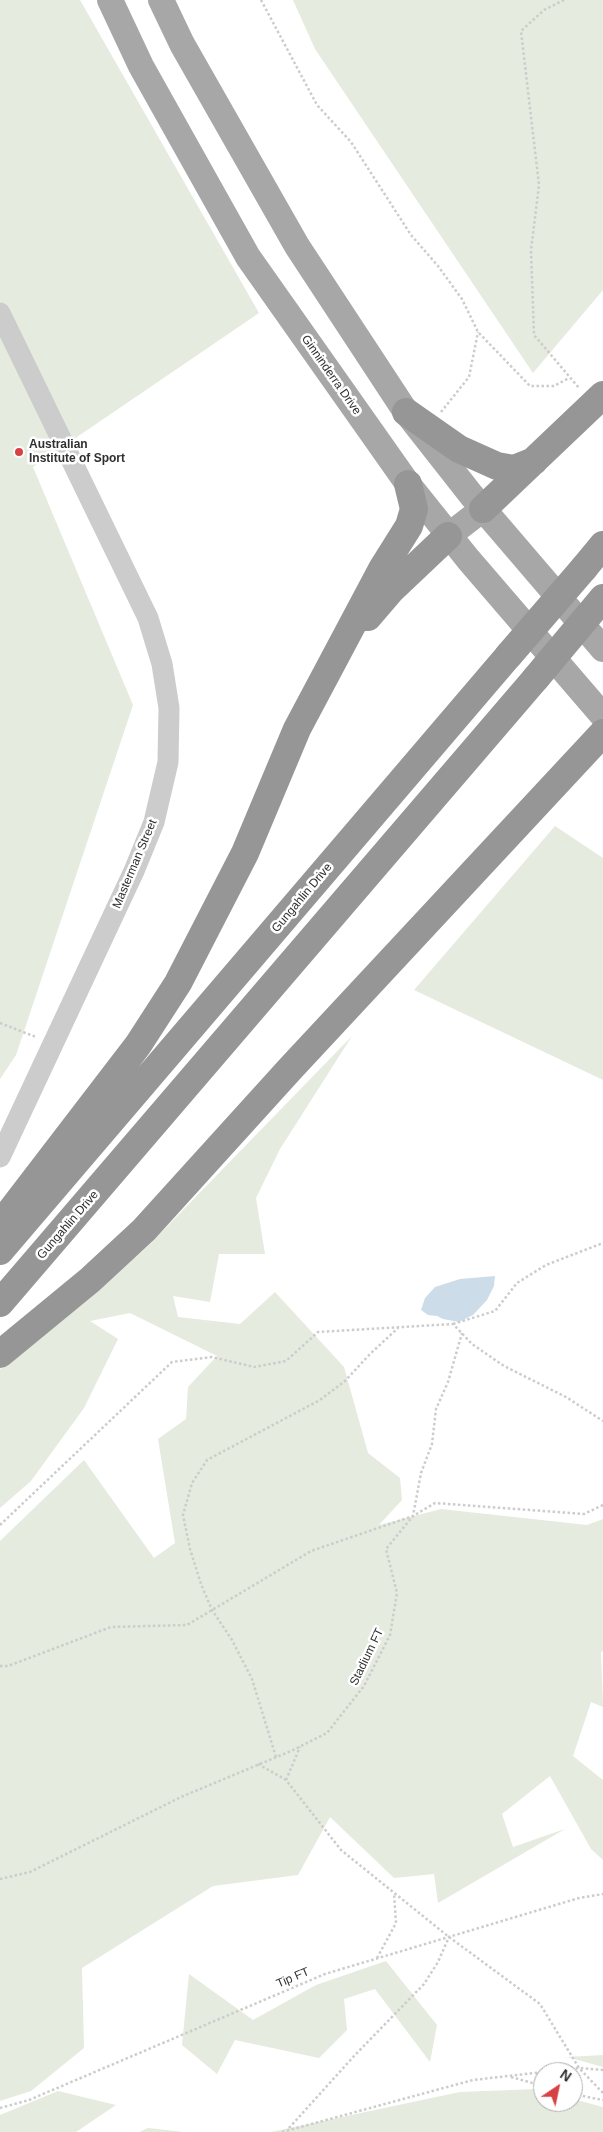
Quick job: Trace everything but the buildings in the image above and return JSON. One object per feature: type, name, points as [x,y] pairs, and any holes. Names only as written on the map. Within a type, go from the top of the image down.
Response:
[{"type":"highway","points":[[483,509],[598,399]]},
{"type":"highway","points":[[406,412],[459,449],[497,466],[514,469],[534,461]]},
{"type":"highway","points":[[0,1225],[138,1045],[178,983],[246,853],[297,729],[382,569],[409,526],[414,509],[408,484]]},
{"type":"highway","points":[[335,656],[392,589],[448,536]]},
{"type":"highway","name":"Gungahlin Drive","points":[[0,1251],[603,545]]},
{"type":"highway","name":"Gungahlin Drive","points":[[0,1303],[603,598]]},
{"type":"highway","points":[[0,1354],[90,1280],[144,1230],[290,1069],[603,733]]},
{"type":"highway","points":[[566,773],[588,764],[603,766]]},
{"type":"main road","name":"Ginninderra Drive","points":[[110,0],[141,66],[248,257],[408,484],[448,536],[603,716]]},
{"type":"main road","points":[[161,0],[182,44],[297,246],[406,412],[483,509],[603,649]]},
{"type":"main road","points":[[448,536],[483,509]]},
{"type":"street","name":"Masterman Street","points":[[0,314],[148,618],[162,664],[169,708],[168,762],[154,822],[134,871],[0,1157]]},
{"type":"path","points":[[261,0],[317,104],[351,142],[410,235],[438,266],[462,299],[478,332],[530,386],[554,386],[569,378]]},
{"type":"path","points":[[564,0],[544,10],[521,31],[539,185],[531,250],[534,335],[569,378],[598,399]]},
{"type":"path","points":[[430,428],[443,407],[469,377],[478,332]]},
{"type":"path","points":[[0,1023],[52,1044]]},
{"type":"path","points":[[0,1525],[172,1362],[212,1357],[254,1366],[286,1361],[318,1332],[453,1324],[495,1311],[517,1283],[546,1265],[603,1243]]},
{"type":"path","points":[[453,1324],[472,1344],[504,1366],[566,1397],[603,1421]]},
{"type":"path","points":[[276,1757],[252,1678],[232,1640],[212,1610],[190,1549],[183,1515],[192,1483],[207,1460],[320,1400],[345,1381],[398,1328]]},
{"type":"path","points":[[0,1666],[8,1666],[111,1627],[187,1625],[311,1551],[413,1516],[421,1472],[432,1444],[436,1409],[448,1382],[462,1333]]},
{"type":"path","name":"Stadium FT","points":[[0,1878],[30,1872],[180,1797],[300,1747],[327,1733],[364,1686],[390,1635],[397,1593],[386,1548],[413,1516],[435,1502],[584,1514],[603,1505]]},
{"type":"path","points":[[286,1780],[300,1747]]},
{"type":"path","points":[[258,1764],[286,1780],[341,1850],[449,1937],[540,2004],[575,2062]]},
{"type":"path","points":[[377,1958],[396,1923],[394,1892]]},
{"type":"path","name":"Tip FT","points":[[0,2108],[29,2100],[325,1974],[579,1898],[603,1894]]},
{"type":"path","points":[[288,2129],[355,2055],[424,1984],[438,1962],[449,1937]]},
{"type":"path","points":[[583,2068],[603,2070]]},
{"type":"path","points":[[583,2072],[603,2093]]},
{"type":"path","points":[[282,2132],[472,2080],[533,2073]]},
{"type":"path","points":[[507,2076],[533,2083]]},
{"type":"path","points":[[583,2096],[603,2100]]},
{"type":"shaded area","points":[[0,0],[80,0],[259,313],[33,467],[133,705],[16,1055],[0,1079]]},
{"type":"shaded area","points":[[293,0],[603,0],[603,290],[533,373],[315,49]]},
{"type":"shaded area","points":[[555,826],[603,858],[603,1080],[414,990]]},
{"type":"shaded area","points":[[352,1036],[280,1149],[256,1198],[265,1254],[219,1254],[210,1302],[173,1296],[178,1317],[240,1324],[275,1292],[344,1367],[368,1453],[400,1478],[402,1500],[379,1525],[441,1509],[587,1525],[603,1519],[603,1651],[601,1652],[603,1707],[591,1702],[573,1756],[603,1780],[603,1860],[591,1849],[550,1776],[502,1814],[513,1847],[565,1829],[438,1903],[434,1874],[394,1878],[330,1817],[298,1875],[213,1886],[82,1968],[84,2048],[31,2091],[0,2101],[0,1541],[84,1460],[154,1558],[175,1543],[158,1439],[186,1419],[188,1387],[217,1356],[130,1313],[90,1321],[118,1339],[84,1408],[31,1481],[0,1508],[0,1369],[147,1247]]},
{"type":"shaded area","points":[[386,1961],[437,2025],[430,2062],[375,1989],[344,1999],[347,2030],[319,2058],[235,2040],[217,2074],[182,2045],[189,1974],[253,2020],[316,1985]]},
{"type":"shaded area","points":[[603,2055],[603,2067],[567,2057]]},
{"type":"shaded area","points":[[533,2089],[533,2112],[583,2112],[583,2102],[603,2107],[603,2132],[271,2132],[460,2092]]},
{"type":"shaded area","points":[[58,2091],[116,2105],[76,2132],[0,2132],[0,2115]]},
{"type":"shaded area","points":[[148,2128],[184,2132],[139,2132]]},
{"type":"water","points":[[495,1276],[494,1286],[487,1300],[473,1315],[459,1322],[428,1315],[421,1310],[425,1298],[435,1287],[460,1279]]},
{"type":"place","name":"Australian Institute of Sport","points":[[19,452]]}]
